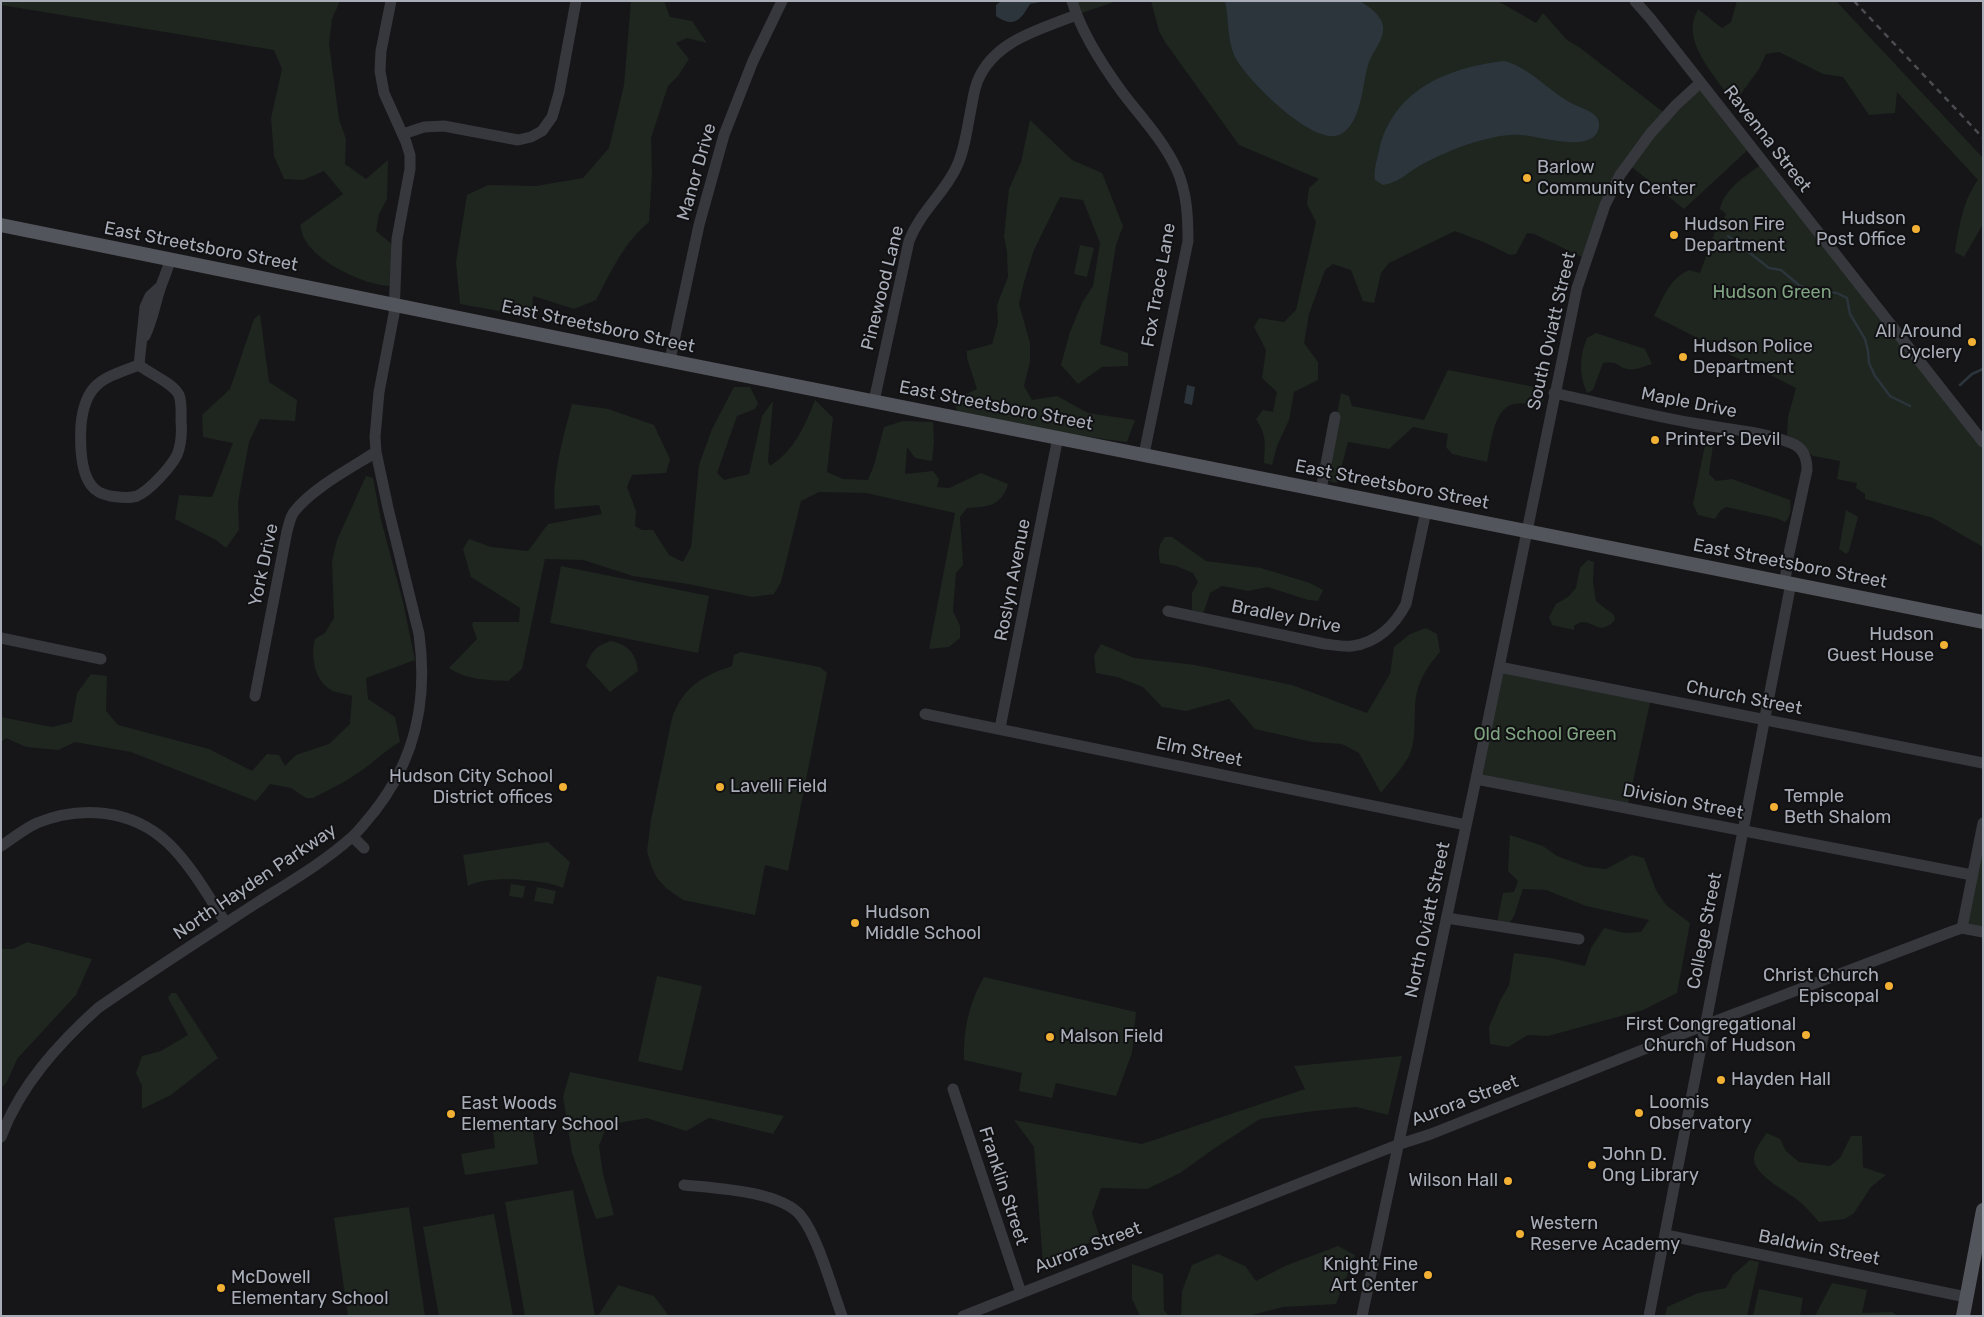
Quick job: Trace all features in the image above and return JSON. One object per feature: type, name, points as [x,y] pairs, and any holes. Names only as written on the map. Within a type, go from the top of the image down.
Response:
[{"type":"main road","name":"East Streetsboro Street","points":[[1,225],[1983,622]]},
{"type":"main road","points":[[1962,1316],[1983,1210]]},
{"type":"street","name":"North Hayden Parkway","points":[[1,1137],[34,1077],[49,1057],[74,1030],[108,1002],[316,864],[353,837],[386,796],[398,776],[414,736],[422,694],[420,634],[376,452],[376,422],[394,305],[397,240],[410,169],[410,154],[384,93],[380,71],[380,51],[391,1]]},
{"type":"street","points":[[403,134],[424,127],[444,126],[518,140],[531,137],[542,131],[552,117],[559,93],[576,1]]},
{"type":"street","name":"Manor Drive","points":[[670,360],[699,225],[724,136],[753,61],[782,1]]},
{"type":"street","name":"Fox Trace Lane","points":[[1072,1],[1076,15],[1101,60],[1120,90],[1157,136],[1176,169],[1184,193],[1188,217],[1188,241],[1144,454]]},
{"type":"street","name":"Ravenna Street","points":[[1635,1],[1983,442]]},
{"type":"street","name":"Pinewood Lane","points":[[874,401],[909,241],[921,216],[945,185],[956,167],[963,146],[977,82],[984,67],[993,56],[1012,42],[1076,15]]},
{"type":"street","name":"South Oviatt Street","points":[[1527,532],[1577,288],[1605,205],[1620,175],[1650,134],[1676,105],[1700,83]]},
{"type":"street","points":[[139,365],[145,307],[150,296],[161,286],[168,271],[170,260]]},
{"type":"street","points":[[139,365],[173,388],[179,395],[182,426],[179,448],[171,464],[152,485],[140,494],[127,497],[102,494],[92,486],[87,477],[81,442],[83,414],[89,396],[98,382],[139,365]]},
{"type":"street","name":"Maple Drive","points":[[1554,393],[1792,443],[1800,449],[1807,462]]},
{"type":"street","points":[[1320,490],[1334,417]]},
{"type":"street","name":"Roslyn Avenue","points":[[1000,728],[1058,437]]},
{"type":"street","name":"York Drive","points":[[255,696],[292,514],[332,480],[376,452]]},
{"type":"street","name":"College Street","points":[[1649,1316],[1765,720],[1788,582],[1788,558],[1807,462]]},
{"type":"street","name":"Bradley Drive","points":[[1168,611],[1325,644],[1351,646],[1373,640],[1391,627],[1400,616],[1406,604],[1426,511]]},
{"type":"street","name":"North Oviatt Street","points":[[1362,1316],[1527,532]]},
{"type":"street","points":[[1,638],[100,660]]},
{"type":"street","name":"Church Street","points":[[1499,667],[1983,763]]},
{"type":"street","name":"Elm Street","points":[[925,714],[1466,825]]},
{"type":"street","name":"Division Street","points":[[1476,778],[1972,875]]},
{"type":"street","points":[[1,846],[36,824],[60,815],[77,812],[107,813],[131,820],[148,828],[167,842],[183,859],[226,923]]},
{"type":"street","points":[[1983,823],[1962,928],[1983,932]]},
{"type":"street","points":[[353,837],[364,848]]},
{"type":"street","points":[[1447,918],[1579,939]]},
{"type":"street","name":"Aurora Street","points":[[963,1316],[1397,1145],[1431,1134],[1705,1024],[1962,928]]},
{"type":"street","name":"Franklin Street","points":[[953,1089],[1021,1293]]},
{"type":"street","points":[[684,1185],[739,1191],[769,1197],[789,1206],[800,1214],[816,1243],[842,1316]]},
{"type":"street","name":"Baldwin Street","points":[[1666,1235],[1966,1297]]},
{"type":"green space","points":[[1,1],[340,1],[332,19],[329,43],[339,119],[346,139],[345,164],[366,179],[388,160],[387,199],[379,214],[376,231],[393,245],[390,286],[368,282],[343,271],[320,257],[311,249],[304,238],[300,225],[343,194],[324,171],[303,180],[284,179],[274,156],[271,118],[282,69],[274,50],[1,5]]},
{"type":"green space","points":[[631,1],[664,1],[670,17],[692,21],[707,43],[687,38],[676,43],[689,59],[678,76],[668,86],[651,138],[652,174],[649,222],[625,248],[596,300],[574,309],[533,296],[532,317],[460,304],[456,262],[467,195],[488,185],[536,186],[583,178],[609,148],[624,85]]},
{"type":"green space","points":[[1077,1],[1117,1],[1076,15]]},
{"type":"green space","points":[[1151,1],[1498,1],[1536,23],[1543,13],[1567,40],[1579,47],[1667,115],[1700,83],[1751,147],[1684,209],[1628,164],[1586,259],[1534,234],[1527,233],[1516,254],[1510,255],[1455,231],[1389,263],[1381,273],[1374,303],[1363,301],[1351,270],[1333,264],[1325,270],[1309,314],[1304,343],[1318,362],[1318,380],[1294,392],[1289,420],[1277,446],[1272,465],[1264,463],[1264,435],[1256,419],[1263,410],[1273,412],[1277,392],[1262,378],[1266,350],[1254,327],[1259,318],[1284,322],[1296,310],[1316,222],[1307,204],[1309,188],[1319,179],[1239,145],[1165,42],[1159,31]]},
{"type":"green space","points":[[1737,1],[1836,1],[1983,158],[1983,224],[1964,257],[1955,252],[1958,233],[1965,205],[1978,180],[1897,92],[1895,113],[1869,115],[1843,77],[1823,74],[1779,52],[1766,54],[1759,69],[1734,103],[1701,55],[1693,34],[1693,24],[1698,9],[1722,28],[1731,22]]},
{"type":"green space","points":[[1030,120],[1072,160],[1102,173],[1123,226],[1116,245],[1100,344],[1128,353],[1128,366],[1102,367],[1078,384],[1061,365],[1070,332],[1082,303],[1093,286],[1100,243],[1083,200],[1060,197],[1034,250],[1019,304],[1030,343],[1030,362],[1024,386],[1032,400],[1057,396],[1088,413],[1135,420],[1127,442],[958,414],[954,400],[977,389],[967,358],[967,351],[992,344],[998,323],[997,305],[1008,277],[1004,236],[1009,189],[1021,162]]},
{"type":"green space","name":"Hudson Green","points":[[1764,162],[1983,442],[1983,547],[1933,518],[1865,499],[1865,494],[1856,488],[1857,483],[1837,479],[1840,461],[1813,456],[1787,435],[1788,417],[1796,388],[1654,316],[1668,289],[1677,278],[1689,270],[1700,273],[1719,220],[1723,221],[1726,214],[1720,209],[1722,201],[1731,188]]},
{"type":"green space","points":[[1080,245],[1094,248],[1087,277],[1074,274]]},
{"type":"green space","points":[[260,314],[269,382],[297,400],[295,421],[260,419],[249,442],[238,502],[239,530],[226,548],[216,540],[175,519],[179,495],[212,497],[233,443],[203,437],[202,415],[230,389],[254,319]]},
{"type":"green space","points":[[1596,333],[1645,349],[1652,364],[1637,369],[1630,369],[1623,368],[1615,363],[1603,363],[1593,390],[1587,393],[1581,373],[1582,352],[1587,338]]},
{"type":"green space","points":[[1448,370],[1545,389],[1542,407],[1517,403],[1501,412],[1494,428],[1487,462],[1452,454],[1446,447],[1448,434],[1413,427],[1389,449],[1348,442],[1337,483],[1324,480],[1341,393],[1349,396],[1352,406],[1424,420]]},
{"type":"green space","points":[[734,387],[750,387],[758,403],[755,409],[737,416],[717,473],[724,480],[749,474],[762,416],[773,401],[768,461],[770,466],[786,453],[798,437],[815,400],[833,418],[827,472],[843,479],[868,480],[884,427],[903,421],[933,422],[934,442],[932,461],[915,458],[907,447],[905,474],[933,471],[939,479],[937,487],[949,488],[981,473],[1008,484],[998,501],[987,506],[967,508],[960,517],[963,565],[956,573],[953,611],[960,626],[960,638],[949,647],[929,649],[955,513],[866,493],[819,492],[801,501],[781,582],[774,594],[753,597],[688,584],[633,576],[583,560],[545,559],[522,669],[508,681],[470,677],[449,668],[477,639],[472,625],[473,622],[519,622],[520,608],[471,577],[463,549],[469,539],[491,547],[528,551],[548,524],[602,514],[599,505],[555,509],[554,497],[557,471],[572,404],[608,409],[654,425],[670,459],[666,473],[632,475],[627,487],[636,511],[635,526],[642,530],[653,530],[669,555],[683,562],[691,547],[699,465],[712,429]]},
{"type":"green space","points":[[1709,436],[1714,437],[1709,474],[1716,481],[1732,479],[1790,500],[1790,512],[1785,522],[1776,518],[1726,507],[1720,511],[1715,519],[1698,515],[1693,504],[1706,440]]},
{"type":"green space","points":[[366,476],[373,478],[381,520],[403,602],[415,660],[366,678],[368,699],[395,717],[400,742],[363,769],[313,798],[306,798],[291,788],[270,784],[256,801],[131,752],[75,742],[58,750],[26,747],[6,738],[1,742],[1,717],[52,727],[72,722],[77,693],[91,674],[107,676],[106,711],[118,725],[209,749],[252,771],[267,754],[279,755],[285,766],[296,755],[329,744],[350,724],[352,696],[333,691],[322,682],[315,668],[313,653],[315,639],[325,633],[334,618],[332,561],[337,540]]},
{"type":"green space","points":[[1846,510],[1858,517],[1849,551],[1846,554],[1839,549]]},
{"type":"green space","points":[[1165,537],[1172,537],[1206,561],[1261,568],[1310,583],[1323,590],[1318,601],[1308,600],[1268,587],[1248,591],[1222,586],[1210,593],[1203,614],[1192,611],[1192,593],[1198,582],[1193,573],[1176,566],[1160,563],[1159,549]]},
{"type":"green space","points":[[1588,560],[1594,562],[1593,582],[1596,601],[1614,615],[1615,620],[1603,628],[1585,622],[1574,626],[1574,630],[1552,625],[1549,617],[1556,604],[1568,597],[1576,588],[1580,568]]},
{"type":"green space","points":[[561,566],[709,596],[698,653],[550,623]]},
{"type":"green space","points":[[1426,628],[1437,634],[1440,652],[1425,671],[1419,686],[1415,701],[1414,739],[1409,756],[1381,793],[1359,753],[1342,744],[1312,742],[1255,729],[1229,699],[1186,711],[1162,707],[1143,687],[1117,677],[1096,673],[1094,656],[1101,644],[1134,658],[1195,665],[1292,685],[1367,713],[1390,674],[1394,647],[1410,634]]},
{"type":"green space","points":[[611,641],[622,645],[630,651],[635,659],[638,671],[610,692],[586,666],[595,650]]},
{"type":"green space","points":[[741,652],[820,667],[827,673],[788,871],[765,865],[755,915],[683,900],[666,888],[657,878],[647,851],[651,820],[672,718],[677,707],[682,698],[695,684],[712,674],[732,666],[734,655]]},
{"type":"green space","name":"Old School Green","points":[[1499,667],[1651,698],[1627,809],[1476,779]]},
{"type":"green space","points":[[1983,823],[1983,932],[1962,928]]},
{"type":"green space","points":[[1510,835],[1543,846],[1557,856],[1587,867],[1606,869],[1632,855],[1644,858],[1656,890],[1666,905],[1690,923],[1677,993],[1643,1010],[1548,1036],[1528,1035],[1508,1047],[1490,1044],[1489,1027],[1509,985],[1514,953],[1551,958],[1585,966],[1591,948],[1604,928],[1625,933],[1641,932],[1649,920],[1586,906],[1546,890],[1523,889],[1514,916],[1508,925],[1497,923],[1503,893],[1514,892],[1518,881],[1508,871]]},
{"type":"green space","points":[[548,842],[570,862],[563,888],[542,882],[501,879],[488,880],[468,886],[463,855]]},
{"type":"green space","points":[[511,884],[525,886],[523,898],[509,896]]},
{"type":"green space","points":[[537,887],[556,891],[553,904],[534,901]]},
{"type":"green space","points":[[27,942],[92,959],[76,995],[17,1059],[7,1082],[1,1088],[1,949],[13,949]]},
{"type":"green space","points":[[657,976],[702,986],[682,1071],[638,1061]]},
{"type":"green space","name":"Malson Field","points":[[984,977],[1136,1012],[1132,1053],[1116,1096],[1056,1083],[1052,1098],[1019,1091],[1022,1073],[964,1060],[968,1017],[974,997]]},
{"type":"green space","points":[[171,993],[176,993],[218,1058],[171,1095],[142,1109],[142,1086],[136,1073],[142,1056],[161,1051],[188,1035],[168,998]]},
{"type":"green space","points":[[1402,1056],[1388,1115],[1356,1107],[1260,1119],[1180,1173],[1147,1189],[1101,1188],[1092,1213],[1100,1238],[1043,1263],[1034,1147],[1014,1120],[1142,1144],[1305,1089],[1294,1066]]},
{"type":"green space","points":[[570,1072],[784,1116],[773,1134],[709,1118],[686,1131],[647,1118],[607,1125],[599,1146],[603,1174],[614,1215],[596,1219],[572,1153],[563,1097]]},
{"type":"green space","points":[[532,1125],[538,1164],[465,1175],[461,1154],[495,1148],[493,1131]]},
{"type":"green space","points":[[1767,1133],[1780,1139],[1786,1151],[1799,1162],[1830,1166],[1840,1158],[1851,1136],[1862,1136],[1863,1167],[1886,1175],[1871,1187],[1854,1213],[1845,1219],[1819,1222],[1800,1202],[1758,1170],[1754,1156],[1757,1147]]},
{"type":"green space","points":[[573,1190],[595,1316],[525,1316],[505,1202]]},
{"type":"green space","points":[[409,1207],[425,1316],[348,1316],[334,1218]]},
{"type":"green space","points":[[494,1214],[513,1316],[439,1316],[423,1227]]},
{"type":"green space","points":[[1338,1246],[1355,1255],[1336,1304],[1283,1307],[1248,1316],[1181,1316],[1182,1291],[1192,1265],[1218,1254],[1245,1266],[1256,1281],[1285,1266]]},
{"type":"green space","points":[[1750,1260],[1759,1262],[1747,1316],[1665,1316],[1667,1307],[1698,1293],[1726,1288],[1733,1275]]},
{"type":"green space","points":[[1132,1264],[1163,1274],[1164,1310],[1169,1316],[1140,1316],[1132,1299]]},
{"type":"green space","points":[[1832,1283],[1867,1290],[1862,1313],[1892,1312],[1898,1316],[1815,1316]]},
{"type":"green space","points":[[618,1285],[654,1296],[669,1316],[598,1316]]},
{"type":"green space","points":[[1759,1289],[1803,1298],[1800,1316],[1753,1316]]},
{"type":"shaded area","points":[[1001,1],[1046,1],[1030,4],[1020,18],[1013,22],[1008,22],[996,16],[996,5]]},
{"type":"shaded area","points":[[1225,1],[1360,1],[1377,14],[1383,26],[1382,36],[1368,65],[1357,112],[1348,128],[1341,134],[1329,136],[1315,131],[1299,122],[1267,95],[1242,67],[1232,51]]},
{"type":"shaded area","points":[[1505,61],[1532,75],[1566,100],[1595,115],[1599,126],[1595,135],[1588,140],[1577,142],[1520,135],[1496,137],[1445,153],[1419,166],[1395,182],[1383,185],[1375,180],[1375,168],[1380,146],[1388,126],[1399,109],[1412,95],[1445,75],[1484,64]]},
{"type":"shaded area","points":[[1187,385],[1195,387],[1192,405],[1184,403]]},
{"type":"waterway","points":[[1728,236],[1769,268],[1781,270],[1800,286],[1811,290],[1837,293],[1847,298],[1850,314],[1865,339],[1869,363],[1875,376],[1890,396],[1910,406]]},
{"type":"waterway","points":[[1960,385],[1972,374],[1983,369]]},
{"type":"railway","points":[[1854,1],[1983,138]]},
{"type":"place","name":"Barlow Community Center","points":[[1527,178]]},
{"type":"place","name":"Hudson Post Office","points":[[1916,229]]},
{"type":"place","name":"Hudson Fire Department","points":[[1674,235]]},
{"type":"place","name":"All Around Cyclery","points":[[1972,342]]},
{"type":"place","name":"Hudson Police Department","points":[[1683,357]]},
{"type":"place","name":"Printer's Devil","points":[[1655,440]]},
{"type":"place","name":"Hudson Guest House","points":[[1944,645]]},
{"type":"place","name":"Hudson City School District offices","points":[[563,787]]},
{"type":"place","name":"Lavelli Field","points":[[720,787]]},
{"type":"place","name":"Temple Beth Shalom","points":[[1774,807]]},
{"type":"place","name":"Hudson Middle School","points":[[855,923]]},
{"type":"place","name":"Christ Church Episcopal","points":[[1889,986]]},
{"type":"place","name":"First Congregational Church of Hudson","points":[[1806,1035]]},
{"type":"place","name":"Malson Field","points":[[1050,1037]]},
{"type":"place","name":"Hayden Hall","points":[[1721,1080]]},
{"type":"place","name":"Loomis Observatory","points":[[1639,1113]]},
{"type":"place","name":"East Woods Elementary School","points":[[451,1114]]},
{"type":"place","name":"John D. Ong Library","points":[[1592,1165]]},
{"type":"place","name":"Wilson Hall","points":[[1508,1181]]},
{"type":"place","name":"Western Reserve Academy","points":[[1520,1234]]},
{"type":"place","name":"Knight Fine Art Center","points":[[1428,1275]]},
{"type":"place","name":"McDowell Elementary School","points":[[221,1288]]}]
